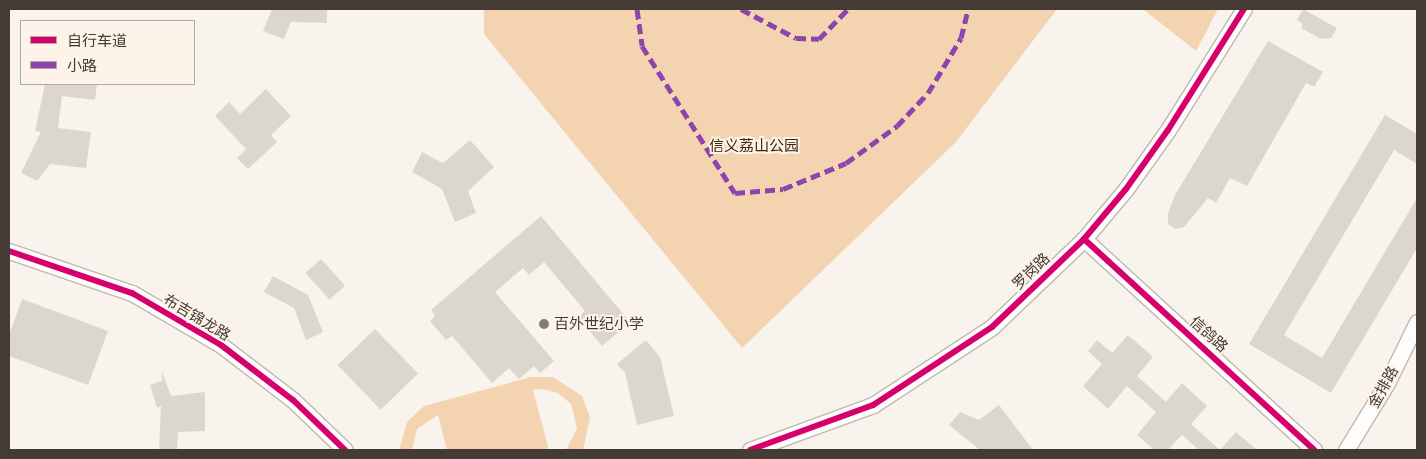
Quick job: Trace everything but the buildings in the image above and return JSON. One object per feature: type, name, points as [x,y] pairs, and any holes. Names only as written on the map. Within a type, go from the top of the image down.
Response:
[{"type":"street","name":"罗岗路","points":[[759,449],[873,405],[944,362],[992,327],[1084,239],[1168,130],[1244,9]]},
{"type":"street","name":"信鸽路","points":[[1084,239],[1314,450]]},
{"type":"street","name":"布吉锦龙路","points":[[9,251],[132,293],[221,345],[292,400],[345,450]]},
{"type":"street","name":"金排路","points":[[1346,450],[1387,383],[1417,322]]},
{"type":"green space","name":"信义荔山公园","points":[[484,9],[1057,9],[956,142],[742,348],[484,34]]},
{"type":"green space","points":[[1143,9],[1218,9],[1196,51]]},
{"type":"green space","points":[[531,377],[553,377],[582,396],[590,418],[583,450],[566,450],[577,428],[571,404],[558,393],[542,389],[533,390],[549,450],[447,450],[438,415],[417,429],[412,450],[399,450],[407,422],[424,406]]},
{"type":"marked path","points":[[637,9],[642,46],[735,193],[783,189],[846,163],[897,126],[928,93],[961,38],[968,9]]},
{"type":"marked path","points":[[741,9],[796,38],[819,39],[848,9]]},
{"type":"cycle path","points":[[750,450],[873,405],[992,327],[1084,239],[1126,189],[1168,130],[1244,9]]},
{"type":"cycle path","points":[[1084,239],[1314,450]]},
{"type":"cycle path","points":[[9,251],[132,293],[221,345],[293,400],[345,450]]},
{"type":"place","name":"百外世纪小学","points":[[544,324]]}]
